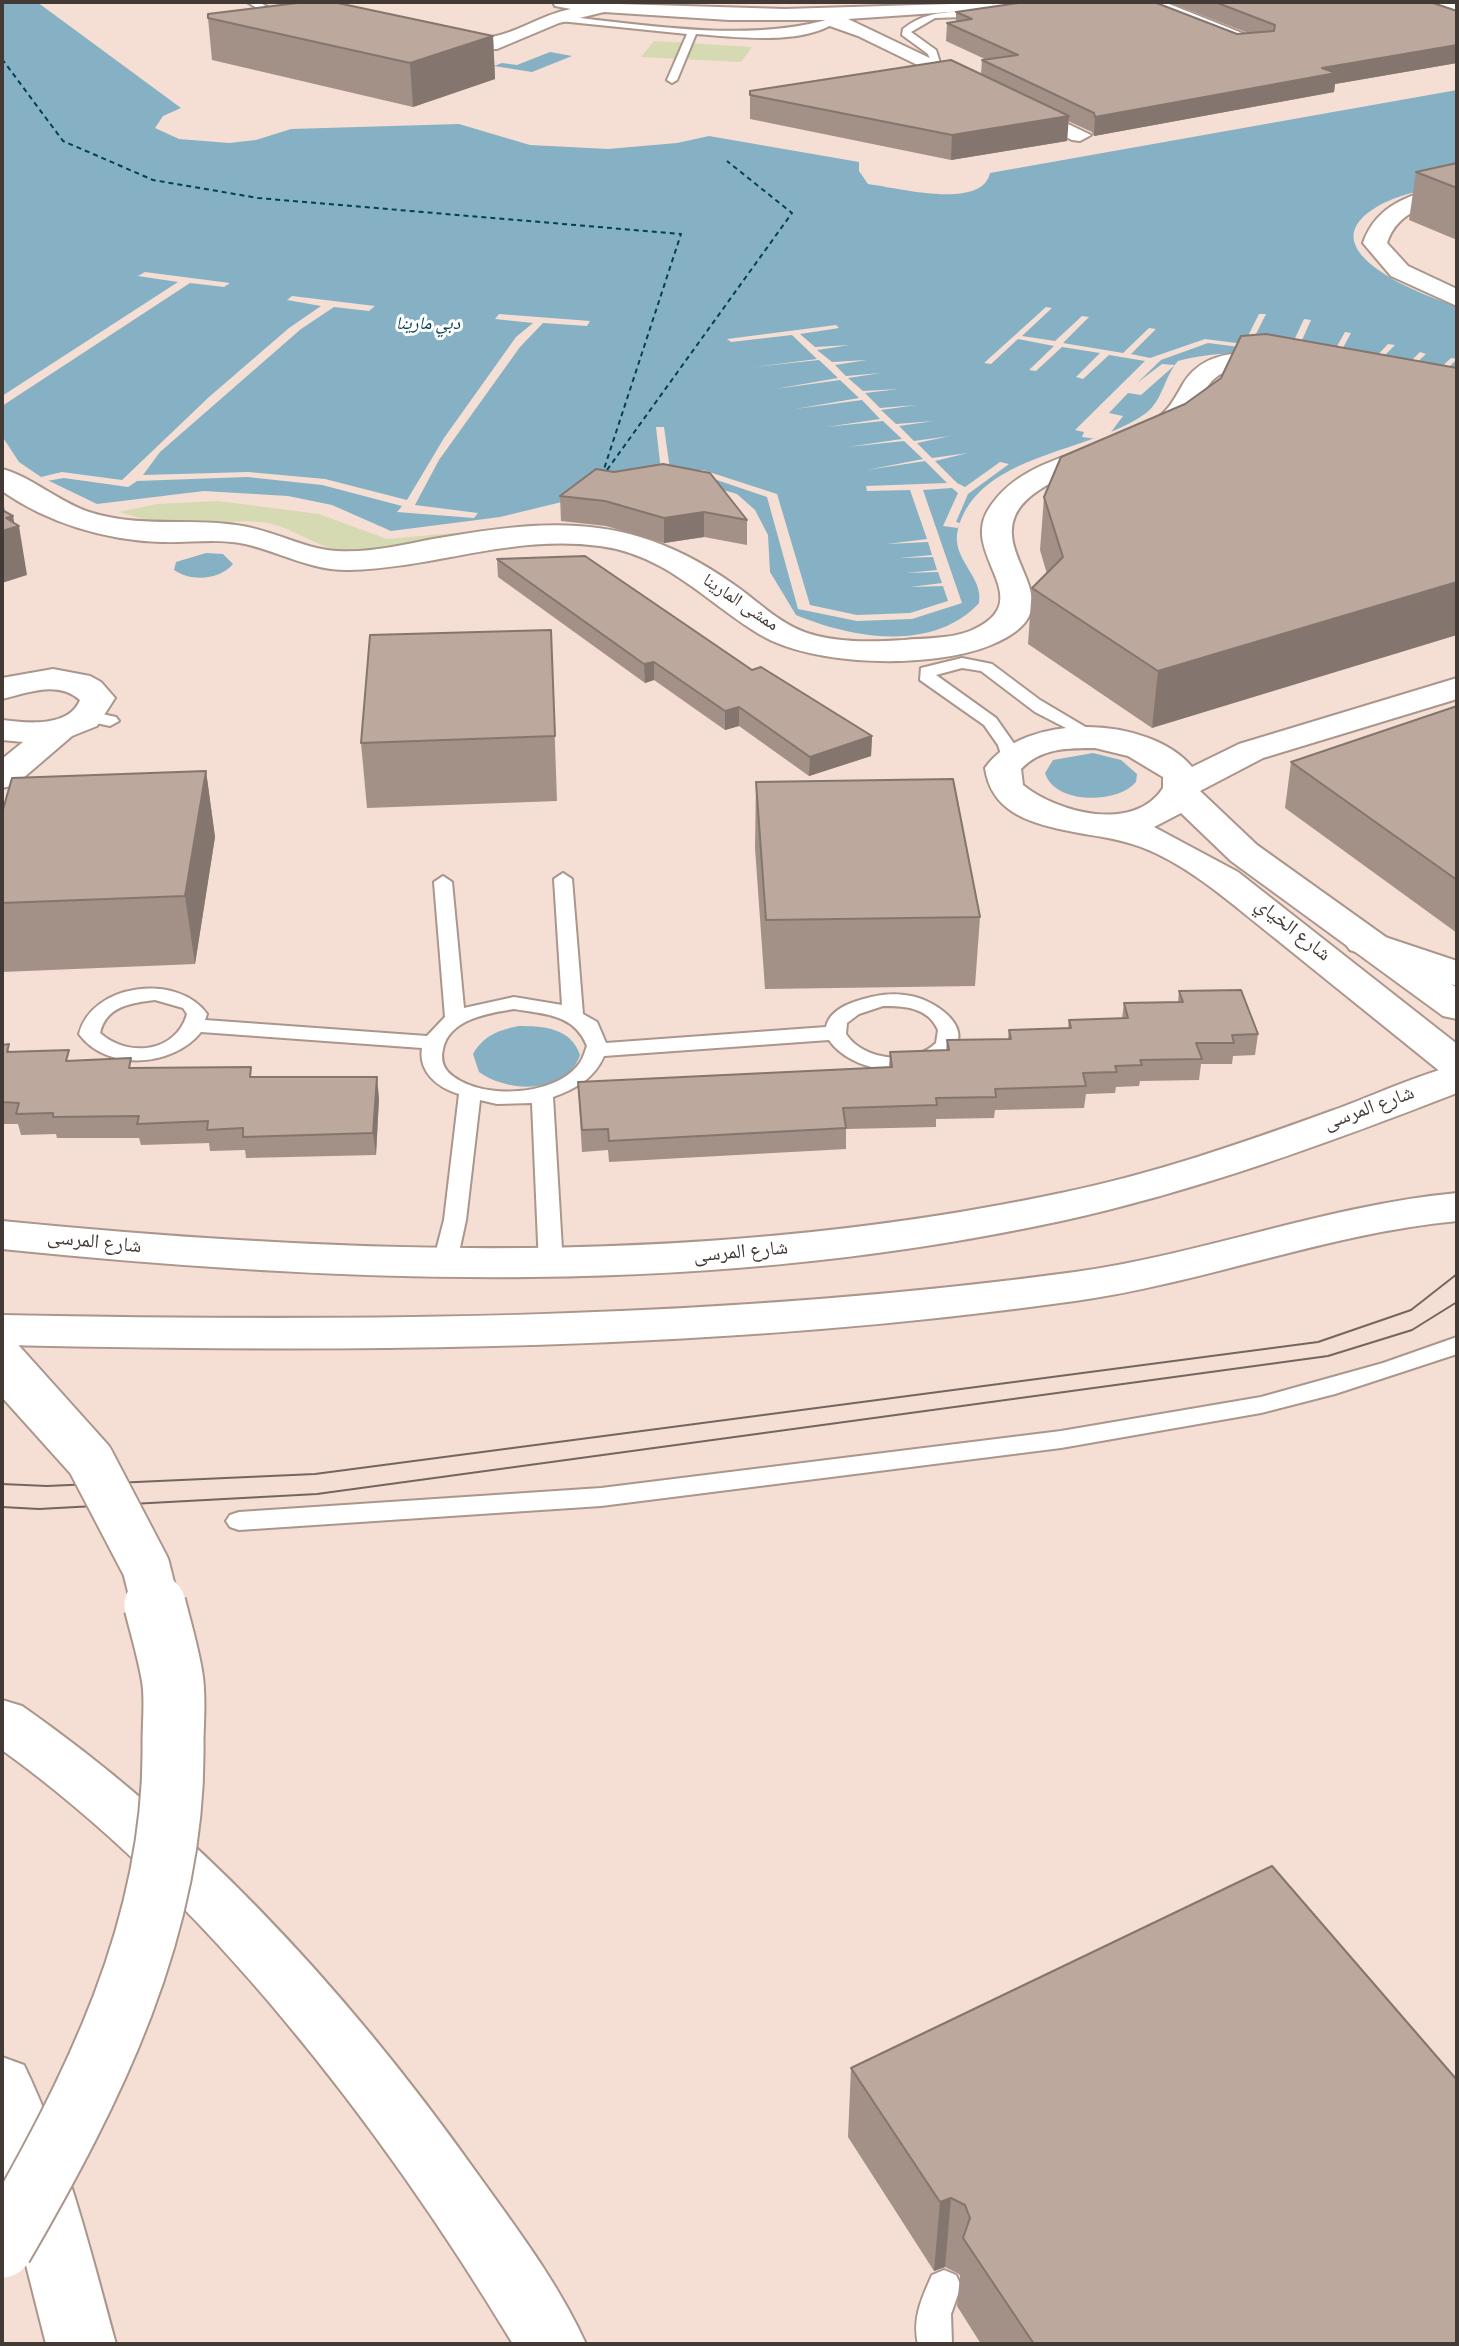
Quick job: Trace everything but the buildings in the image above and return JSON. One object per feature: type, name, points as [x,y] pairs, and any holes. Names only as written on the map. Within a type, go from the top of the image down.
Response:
[{"type":"main road","points":[[1444,2],[1457,4]]},
{"type":"main road","points":[[415,43],[443,47],[485,45],[507,40],[558,7],[826,18],[1013,6]]},
{"type":"main road","points":[[865,32],[865,22],[882,14]]},
{"type":"main road","points":[[826,18],[865,32],[1080,135]]},
{"type":"main road","points":[[1457,190],[1393,211],[1377,230],[1375,243],[1390,263],[1404,273],[1457,298]]},
{"type":"main road","name":"ممشى المارينا","points":[[2,478],[76,520],[133,531],[247,536],[318,560],[367,559],[532,532],[610,538],[684,569],[721,590],[751,617],[785,636],[833,648],[897,650],[969,642],[993,631],[1018,606],[1020,595],[1001,556],[996,534],[1000,513],[1021,490],[1055,472],[1133,444],[1166,427],[1188,406],[1201,375],[1214,367],[1257,361],[1323,370]]},
{"type":"main road","points":[[2,689],[39,679],[79,683],[98,698],[86,722],[2,777]]},
{"type":"main road","points":[[1251,751],[1151,751],[1095,738],[1054,739],[1021,750],[1003,768],[1006,789],[1029,808],[1066,821],[1110,824],[1148,817],[1163,810],[1180,790],[1251,751],[1457,688]]},
{"type":"main road","points":[[2,730],[21,733],[86,722]]},
{"type":"main road","name":"شارع الخياي","points":[[1151,751],[1176,772],[1180,790],[1244,853],[1457,1007]]},
{"type":"main road","name":"شارع الخياي","points":[[1110,824],[1157,840],[1225,880],[1457,1064]]},
{"type":"main road","points":[[1364,942],[1457,974]]},
{"type":"main road","name":"شارع المرسى","points":[[2,1235],[265,1259],[444,1266],[551,1266],[755,1255],[949,1229],[1063,1206],[1157,1182],[1276,1145],[1457,1078]]},
{"type":"main road","points":[[2,1330],[215,1335],[512,1331],[688,1324],[902,1308],[1079,1286],[1183,1267],[1403,1212],[1457,1207]]},
{"type":"main road","points":[[2,1362],[37,1393],[77,1437],[110,1488],[138,1543],[161,1617],[171,1670],[175,1742],[174,1820],[159,1903],[133,1990],[96,2082],[46,2179],[2,2247]]},
{"type":"main road","points":[[2,1721],[92,1789],[161,1850],[315,2011],[401,2116],[477,2222],[551,2344]]},
{"type":"main road","points":[[2,2085],[38,2179],[81,2344]]},
{"type":"lane","points":[[252,2],[285,20]]},
{"type":"lane","points":[[1156,2],[1267,46],[1239,48]]},
{"type":"lane","points":[[938,67],[932,52],[905,33],[919,19],[1013,6]]},
{"type":"lane","points":[[558,7],[693,30],[800,30],[822,27],[826,18]]},
{"type":"lane","points":[[672,80],[693,30]]},
{"type":"lane","points":[[1010,759],[997,728],[928,680],[927,672],[966,663],[988,666],[1034,704],[1095,738]]},
{"type":"lane","points":[[563,879],[573,1015]]},
{"type":"lane","points":[[443,882],[455,1020]]},
{"type":"lane","points":[[135,996],[165,996],[190,1004],[197,1014],[197,1026],[189,1037],[173,1047],[153,1053],[111,1052],[97,1045],[89,1034],[90,1022],[99,1011],[135,996]]},
{"type":"lane","points":[[902,1000],[938,1013],[948,1023],[950,1035],[945,1047],[932,1056],[893,1065],[853,1055],[840,1045],[834,1033],[836,1021],[846,1011],[871,1001],[902,1000]]},
{"type":"lane","points":[[514,1003],[535,1004],[573,1015],[596,1036],[598,1050],[595,1061],[575,1081],[542,1095],[505,1098],[470,1093],[436,1072],[430,1058],[433,1043],[455,1020],[472,1012],[514,1003]]},
{"type":"lane","points":[[197,1026],[433,1043]]},
{"type":"lane","points":[[598,1050],[834,1033]]},
{"type":"lane","points":[[444,1266],[455,1220],[470,1093]]},
{"type":"lane","points":[[542,1095],[551,1266]]},
{"type":"lane","points":[[239,1521],[556,1500],[1102,1434],[1269,1405],[1357,1380],[1457,1345]]},
{"type":"lane","points":[[935,2344],[932,2331],[934,2308],[944,2286]]},
{"type":"green space","points":[[654,41],[752,47],[741,62],[641,57]]},
{"type":"green space","points":[[218,501],[319,514],[387,539],[510,528],[407,548],[365,552],[334,549],[292,531],[259,522],[171,524],[119,512],[157,504]]},
{"type":"water","name":"دبي مارينا","points":[[2,2],[37,2],[181,108],[163,116],[155,128],[179,139],[229,143],[256,140],[291,129],[459,124],[530,145],[608,149],[677,143],[709,136],[859,162],[859,171],[868,184],[936,194],[971,191],[984,185],[990,173],[1457,90],[1457,183],[1404,195],[1384,203],[1357,224],[1354,240],[1362,256],[1378,270],[1421,293],[1457,306],[1457,387],[1281,355],[1245,353],[1178,361],[1156,402],[1146,413],[1123,427],[1012,469],[988,484],[970,504],[958,529],[957,540],[962,558],[977,584],[979,603],[960,619],[915,635],[891,636],[841,630],[796,615],[770,572],[768,535],[755,510],[737,494],[713,487],[570,500],[500,517],[391,531],[332,505],[288,496],[204,491],[97,504],[41,477],[19,462],[2,436]]},
{"type":"water","points":[[550,52],[572,56],[532,72],[494,66],[502,63],[517,65]]},
{"type":"water","points":[[206,553],[223,554],[233,564],[221,573],[205,578],[174,570],[176,562]]},
{"type":"water","points":[[1093,753],[1121,760],[1137,774],[1136,782],[1116,794],[1088,798],[1061,791],[1045,773],[1053,760]]},
{"type":"water","points":[[519,1026],[556,1030],[570,1039],[580,1055],[573,1068],[563,1077],[536,1086],[505,1084],[479,1072],[473,1054],[482,1042],[493,1034]]},
{"type":"pier","points":[[145,272],[230,283],[224,287],[190,283],[2,406],[2,396],[178,282],[138,276]]},
{"type":"pier","points":[[292,296],[375,306],[369,311],[334,307],[301,329],[160,452],[143,475],[248,472],[325,479],[407,500],[444,438],[516,337],[533,323],[495,319],[499,314],[590,321],[587,326],[543,323],[520,347],[439,460],[415,505],[478,513],[474,518],[397,512],[402,506],[322,485],[247,477],[137,481],[128,487],[64,478],[47,481],[41,477],[62,472],[122,480],[209,397],[289,328],[321,306],[287,300]]},
{"type":"pier","points":[[1046,307],[1052,308],[1022,336],[1055,341],[1082,316],[1089,317],[1063,343],[1123,353],[1149,328],[1156,329],[1131,354],[1150,358],[1205,339],[1244,344],[1259,314],[1266,314],[1251,344],[1290,349],[1304,319],[1311,320],[1298,349],[1332,355],[1345,332],[1351,333],[1339,355],[1372,361],[1388,344],[1395,345],[1379,361],[1405,367],[1420,352],[1426,354],[1412,367],[1436,372],[1451,358],[1457,359],[1443,373],[1457,380],[1348,361],[1208,343],[1161,360],[1137,383],[1162,364],[1175,365],[1141,395],[1128,393],[1109,413],[1123,416],[1109,435],[1097,439],[1082,437],[1084,432],[1075,430],[1145,361],[1109,355],[1083,379],[1076,377],[1100,353],[1062,347],[1036,371],[1029,370],[1054,346],[1018,339],[991,364],[984,363]]},
{"type":"pier","points":[[836,325],[839,328],[800,334],[815,347],[850,345],[817,350],[832,362],[867,360],[835,365],[846,376],[881,373],[848,378],[863,391],[899,389],[865,393],[880,408],[917,405],[881,410],[896,424],[934,421],[899,426],[914,441],[950,436],[917,443],[932,458],[968,453],[935,461],[957,483],[965,487],[1000,462],[1009,464],[968,494],[956,522],[960,523],[958,528],[943,526],[958,493],[952,488],[923,490],[962,603],[912,619],[857,621],[798,609],[767,497],[699,474],[661,471],[656,427],[664,427],[670,470],[703,470],[777,494],[810,605],[857,615],[910,613],[948,601],[943,586],[910,587],[942,583],[938,572],[906,573],[937,570],[933,557],[899,558],[932,555],[928,542],[887,544],[927,539],[910,490],[867,491],[866,486],[947,483],[925,461],[867,470],[923,459],[904,441],[847,447],[902,439],[883,421],[826,427],[880,419],[862,400],[795,409],[859,398],[840,380],[775,389],[838,378],[819,360],[754,367],[817,359],[792,335],[731,342],[727,339]]},
{"type":"ferry route","points":[[2,59],[63,141],[153,180],[258,198],[681,234],[604,469]]},
{"type":"ferry route","points":[[607,470],[792,213],[727,161]]},
{"type":"tram line","points":[[2,1484],[47,1486],[315,1474],[1318,1342],[1411,1310],[1457,1274]]},
{"type":"tram line","points":[[2,1507],[39,1509],[317,1494],[1328,1356],[1412,1330],[1457,1302]]}]
